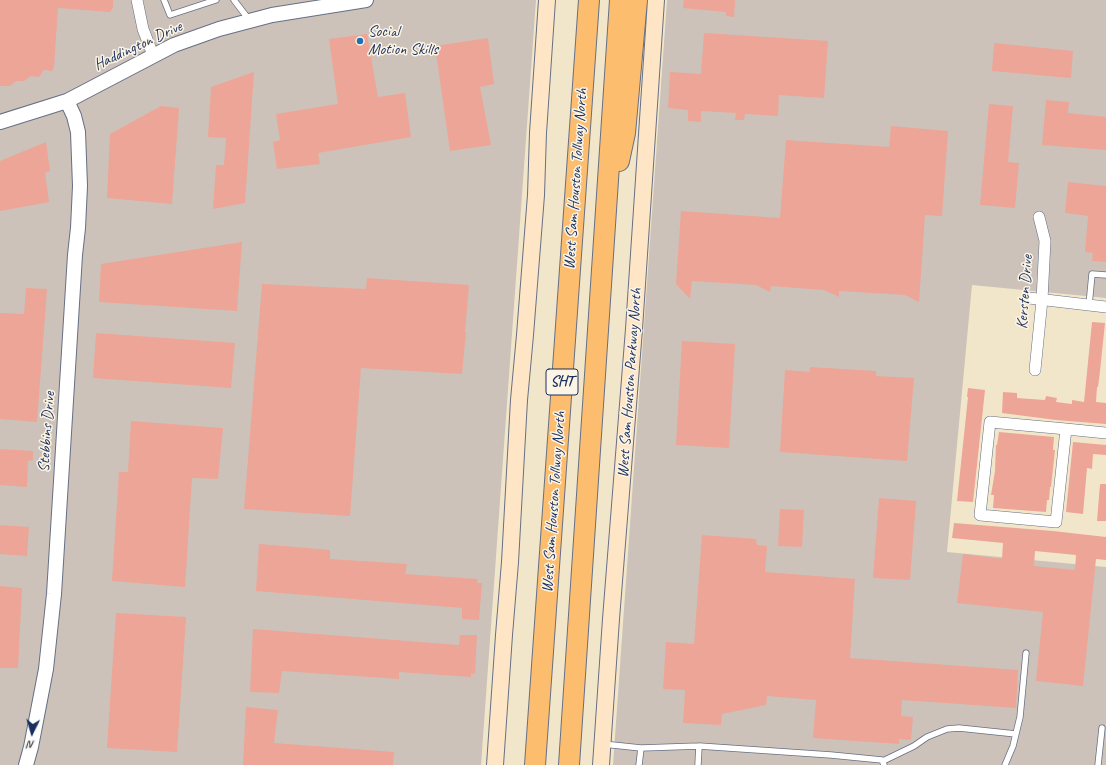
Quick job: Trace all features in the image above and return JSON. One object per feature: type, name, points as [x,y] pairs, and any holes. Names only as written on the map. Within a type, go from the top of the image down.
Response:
[{"type":"highway","name":"West Sam Houston Tollway North","points":[[535,765],[589,0]]},
{"type":"highway","name":"West Sam Houston Tollway North","points":[[570,765],[620,0]]},
{"type":"highway","points":[[605,232],[625,133],[637,0]]},
{"type":"main road","points":[[494,765],[510,562],[519,400],[536,195],[538,133],[547,0]]},
{"type":"main road","name":"West Sam Houston Parkway North","points":[[601,765],[634,329],[656,0]]},
{"type":"street","points":[[137,0],[143,29],[153,55]]},
{"type":"street","name":"Haddington Drive","points":[[0,122],[67,100],[174,44],[219,29],[272,15],[366,0]]},
{"type":"street","name":"Stebbins Drive","points":[[26,765],[31,747],[46,669],[54,600],[75,255],[78,228],[80,186],[78,132],[74,116],[67,100]]},
{"type":"street","name":"Kersten Drive","points":[[1035,370],[1042,300],[1045,241],[1039,217]]},
{"type":"street","points":[[1029,298],[1106,307]]},
{"type":"street","points":[[1066,429],[1056,522],[980,515],[990,422],[1066,429],[1106,433]]},
{"type":"lane","points":[[164,0],[170,15],[216,0]]},
{"type":"lane","points":[[234,0],[250,21]]},
{"type":"lane","points":[[1089,305],[1092,274],[1106,275]]},
{"type":"lane","points":[[1005,765],[1013,746],[1020,717],[1026,652]]},
{"type":"lane","points":[[603,744],[641,748],[699,746],[862,758],[882,760],[883,763],[927,737],[947,729],[960,728],[1016,734]]},
{"type":"lane","points":[[1098,765],[1102,728]]},
{"type":"lane","points":[[698,765],[699,746]]},
{"type":"lane","points":[[640,765],[641,748]]},
{"type":"shaded area","points":[[0,0],[536,0],[481,765],[0,765]]},
{"type":"shaded area","points":[[667,0],[1106,0],[1106,298],[972,285],[947,552],[1106,567],[1106,765],[613,765]]},
{"type":"building","points":[[0,0],[113,0],[113,8],[110,12],[58,8],[54,67],[52,71],[44,70],[39,77],[31,76],[24,81],[16,81],[10,86],[0,86]]},
{"type":"building","points":[[684,0],[735,0],[734,17],[726,16],[726,12],[683,8]]},
{"type":"building","points":[[704,33],[828,41],[824,98],[779,95],[778,116],[745,114],[744,120],[735,120],[736,113],[701,111],[701,122],[688,121],[688,110],[668,108],[670,72],[701,74]]},
{"type":"building","points":[[367,34],[378,97],[405,93],[411,137],[318,153],[320,164],[277,169],[273,142],[280,140],[276,114],[338,104],[329,39]]},
{"type":"building","points":[[488,38],[494,84],[480,87],[491,145],[450,151],[435,46]]},
{"type":"building","points":[[994,43],[1073,51],[1071,78],[992,71]]},
{"type":"building","points":[[254,72],[245,203],[213,209],[216,165],[224,165],[226,138],[208,137],[211,87]]},
{"type":"building","points":[[1046,100],[1069,102],[1068,113],[1106,117],[1106,150],[1042,145]]},
{"type":"building","points":[[989,104],[1013,106],[1008,162],[1019,163],[1015,208],[980,205]]},
{"type":"building","points":[[161,106],[179,108],[172,204],[107,198],[110,134]]},
{"type":"building","points":[[891,126],[948,131],[942,216],[925,215],[919,302],[905,295],[839,291],[839,297],[824,290],[771,286],[770,292],[756,285],[692,281],[690,299],[676,284],[681,211],[780,218],[786,140],[889,147]]},
{"type":"building","points":[[46,142],[50,171],[45,173],[49,202],[0,211],[0,161]]},
{"type":"building","points":[[1068,182],[1106,186],[1106,262],[1092,261],[1093,253],[1085,252],[1088,216],[1065,213]]},
{"type":"building","points":[[242,242],[237,311],[99,302],[101,264]]},
{"type":"building","points":[[367,278],[469,285],[462,374],[361,368],[350,516],[244,509],[262,284],[366,289]]},
{"type":"building","points":[[26,288],[47,289],[37,422],[0,419],[0,313],[24,314]]},
{"type":"building","points":[[1092,322],[1105,323],[1096,402],[1106,403],[1106,424],[1056,420],[1002,413],[1003,392],[1017,393],[1017,398],[1045,400],[1046,396],[1057,398],[1056,402],[1072,404],[1072,400],[1084,402]]},
{"type":"building","points":[[96,333],[235,343],[231,388],[93,378]]},
{"type":"building","points":[[682,341],[735,344],[729,448],[676,445]]},
{"type":"building","points":[[810,367],[876,371],[876,376],[914,378],[907,461],[780,452],[785,370],[810,372]]},
{"type":"building","points":[[968,388],[985,390],[973,502],[957,501]]},
{"type":"building","points":[[131,421],[223,428],[218,479],[192,478],[185,587],[112,581],[119,472],[128,472]]},
{"type":"building","points":[[999,432],[1054,437],[1053,450],[1055,450],[1051,487],[1049,500],[1047,500],[1046,512],[993,508],[994,495],[991,495],[995,471],[996,445]]},
{"type":"building","points":[[1073,442],[1106,445],[1106,455],[1093,454],[1092,469],[1087,468],[1083,514],[1066,512]]},
{"type":"building","points":[[0,449],[33,451],[33,460],[28,461],[27,487],[0,485]]},
{"type":"building","points":[[1100,484],[1106,484],[1106,521],[1097,521]]},
{"type":"building","points":[[879,498],[916,501],[910,580],[873,578]]},
{"type":"building","points":[[780,509],[804,510],[802,547],[778,546]]},
{"type":"building","points":[[954,523],[1106,537],[1106,560],[1096,559],[1083,686],[1036,681],[1043,612],[957,603],[963,554],[1002,559],[1003,543],[952,538]],"holes":[[[1035,551],[1076,555],[1075,570],[1034,566]]]},
{"type":"building","points":[[0,525],[29,527],[27,556],[0,554]]},
{"type":"building","points":[[702,535],[756,539],[757,545],[767,546],[765,572],[855,579],[850,658],[1018,670],[1016,708],[902,700],[901,716],[913,717],[911,740],[899,739],[899,744],[813,738],[816,700],[767,696],[766,705],[722,714],[721,725],[683,723],[685,690],[663,689],[666,642],[694,644]]},
{"type":"building","points":[[259,544],[330,550],[330,559],[407,564],[405,574],[478,579],[477,583],[482,583],[479,620],[462,619],[462,608],[256,591]]},
{"type":"building","points":[[0,586],[22,588],[18,668],[0,668]]},
{"type":"building","points":[[116,613],[186,617],[177,752],[107,748]]},
{"type":"building","points":[[253,629],[459,645],[460,635],[477,635],[475,674],[471,673],[471,677],[399,672],[399,679],[282,671],[279,693],[250,692]]},
{"type":"building","points":[[246,707],[278,710],[274,743],[394,752],[393,765],[243,765]]},
{"type":"place","name":"Social Motion Skills","points":[[360,41]]}]
